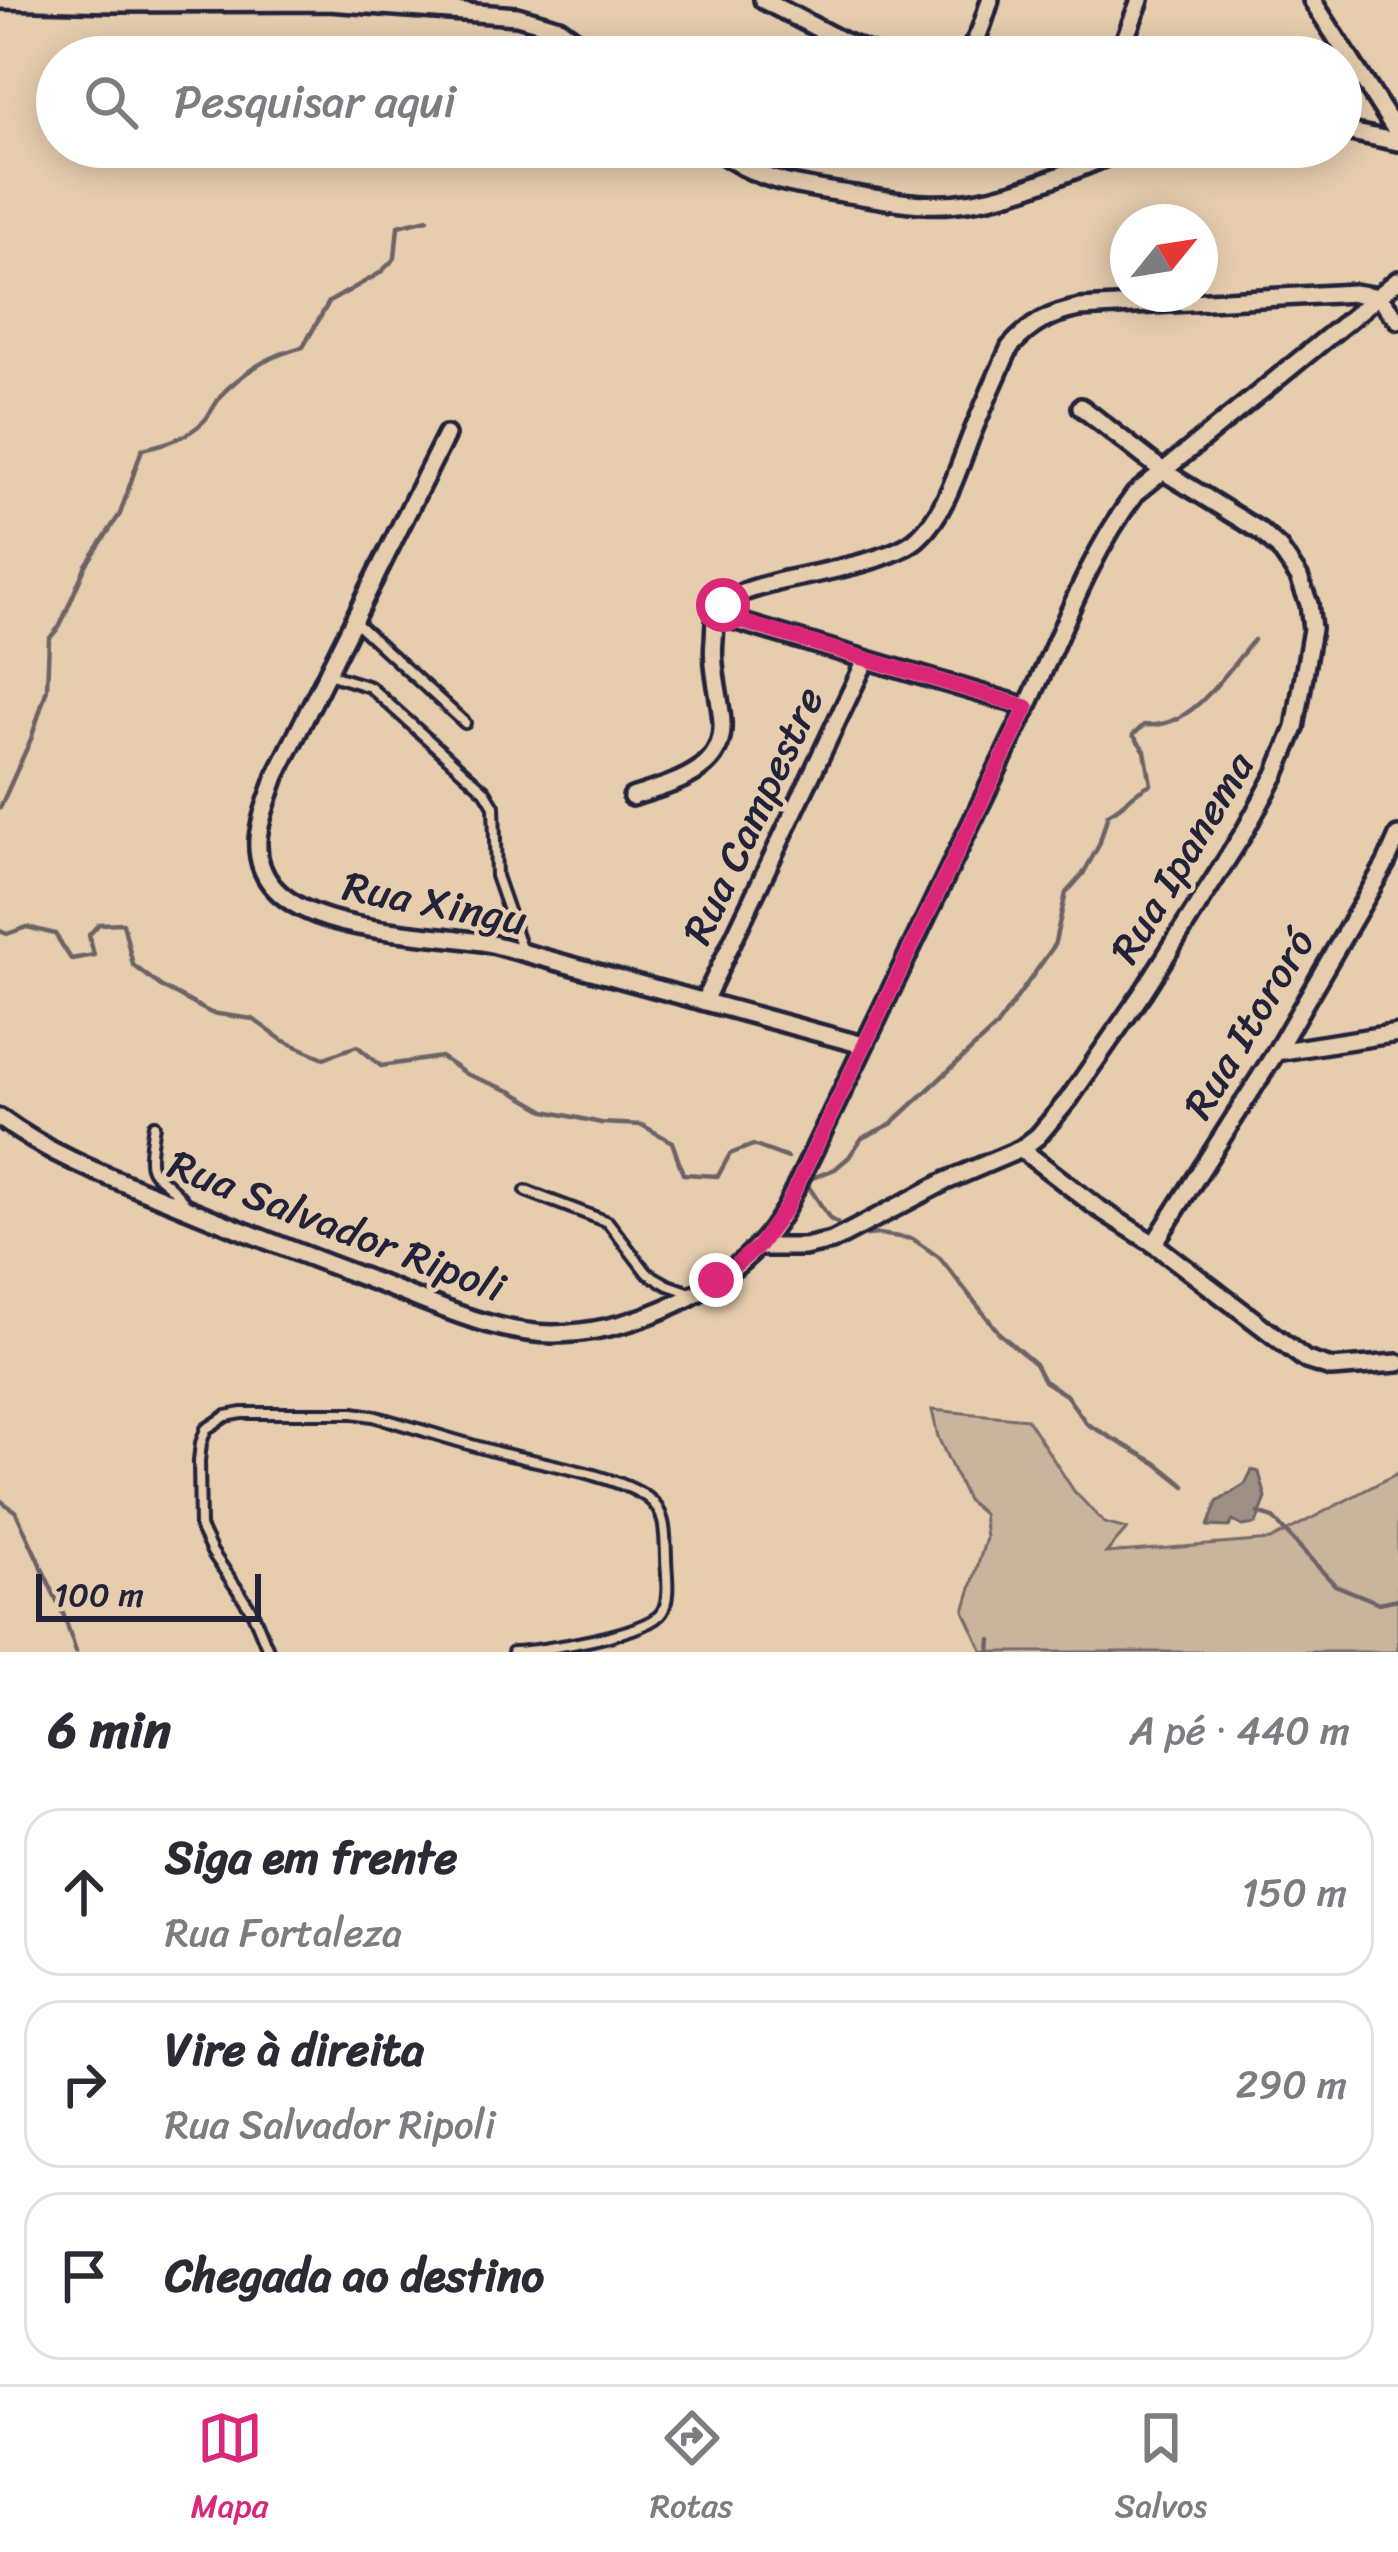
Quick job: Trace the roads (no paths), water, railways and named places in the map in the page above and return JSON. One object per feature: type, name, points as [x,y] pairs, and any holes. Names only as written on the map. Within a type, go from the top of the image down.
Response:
[{"type":"street","points":[[0,0],[328,2],[517,16],[559,28],[570,36]]},
{"type":"street","points":[[764,0],[832,36]]},
{"type":"street","points":[[977,36],[990,0]]},
{"type":"street","points":[[1126,36],[1140,0]]},
{"type":"street","points":[[1312,0],[1334,36]]},
{"type":"street","points":[[1362,80],[1398,138]]},
{"type":"street","points":[[1362,133],[1398,138]]},
{"type":"street","points":[[744,168],[785,184],[927,205],[989,197],[1074,168]]},
{"type":"street","name":"Rua Salvador Ripoli","points":[[0,1118],[65,1160],[479,1320],[518,1330],[552,1334],[598,1329],[649,1314],[716,1280],[758,1247],[786,1208],[1109,532],[1136,494],[1398,280]]},
{"type":"street","points":[[632,797],[703,768],[722,737],[712,659],[716,614],[747,590],[881,556],[920,536],[950,488],[1010,347],[1026,330],[1053,314],[1079,308],[1354,293],[1379,297],[1398,320]]},
{"type":"street","name":"Rua Ipanema","points":[[1022,1149],[1052,1121],[1143,992],[1244,834],[1295,728],[1312,628],[1298,577],[1279,548],[1260,531],[1163,471],[1081,407]]},
{"type":"street","name":"Rua Xingu","points":[[446,435],[276,776],[258,844],[262,868],[272,885],[303,911],[345,925],[462,937],[863,1045]]},
{"type":"street","points":[[716,614],[1027,707]]},
{"type":"street","name":"Rua Campestre","points":[[704,1001],[866,659]]},
{"type":"street","name":"Rua Itororó","points":[[1154,1244],[1392,862],[1398,836]]},
{"type":"street","points":[[1276,1052],[1398,1033]]},
{"type":"street","points":[[758,1247],[804,1247],[832,1241],[946,1180],[1022,1149],[1316,1365],[1398,1363]]},
{"type":"lane","points":[[354,622],[465,723]]},
{"type":"lane","points":[[328,674],[370,687],[484,791],[494,806],[496,876],[525,955]]},
{"type":"lane","points":[[154,1125],[149,1167],[189,1210]]},
{"type":"lane","points":[[526,1191],[608,1222],[647,1273],[692,1293]]},
{"type":"lane","points":[[269,1652],[245,1599],[200,1527],[201,1443],[215,1422],[242,1413],[373,1416],[588,1475],[646,1497],[657,1508],[665,1528],[666,1602],[660,1616],[644,1626],[600,1638],[513,1652]]},
{"type":"waterway","points":[[0,808],[47,689],[49,639],[60,626],[86,565],[120,514],[142,449],[190,432],[245,374],[303,347],[329,302],[380,273],[395,258],[398,226],[428,219]]},
{"type":"waterway","points":[[837,1223],[805,1181],[835,1169],[862,1138],[891,1124],[996,1027],[1054,946],[1066,893],[1099,845],[1108,814],[1151,784],[1145,751],[1133,735],[1144,725],[1162,724],[1193,709],[1254,640]]},
{"type":"waterway","points":[[0,931],[7,934],[27,927],[55,934],[71,959],[94,955],[89,935],[99,924],[123,923],[133,965],[211,1013],[253,1019],[282,1040],[324,1058],[357,1046],[381,1066],[441,1057],[466,1074],[546,1111],[601,1123],[642,1125],[672,1142],[683,1174],[718,1176],[730,1154],[753,1145],[788,1158]]},
{"type":"waterway","points":[[855,1236],[913,1239],[940,1258],[1000,1334],[1035,1364],[1044,1381],[1066,1395],[1087,1424],[1156,1463],[1185,1486]]},
{"type":"waterway","points":[[0,1500],[16,1512],[76,1652]]},
{"type":"waterway","points":[[1258,1513],[1273,1518],[1335,1585],[1379,1603],[1398,1599]]},
{"type":"waterway","points":[[990,1652],[991,1640]]}]
